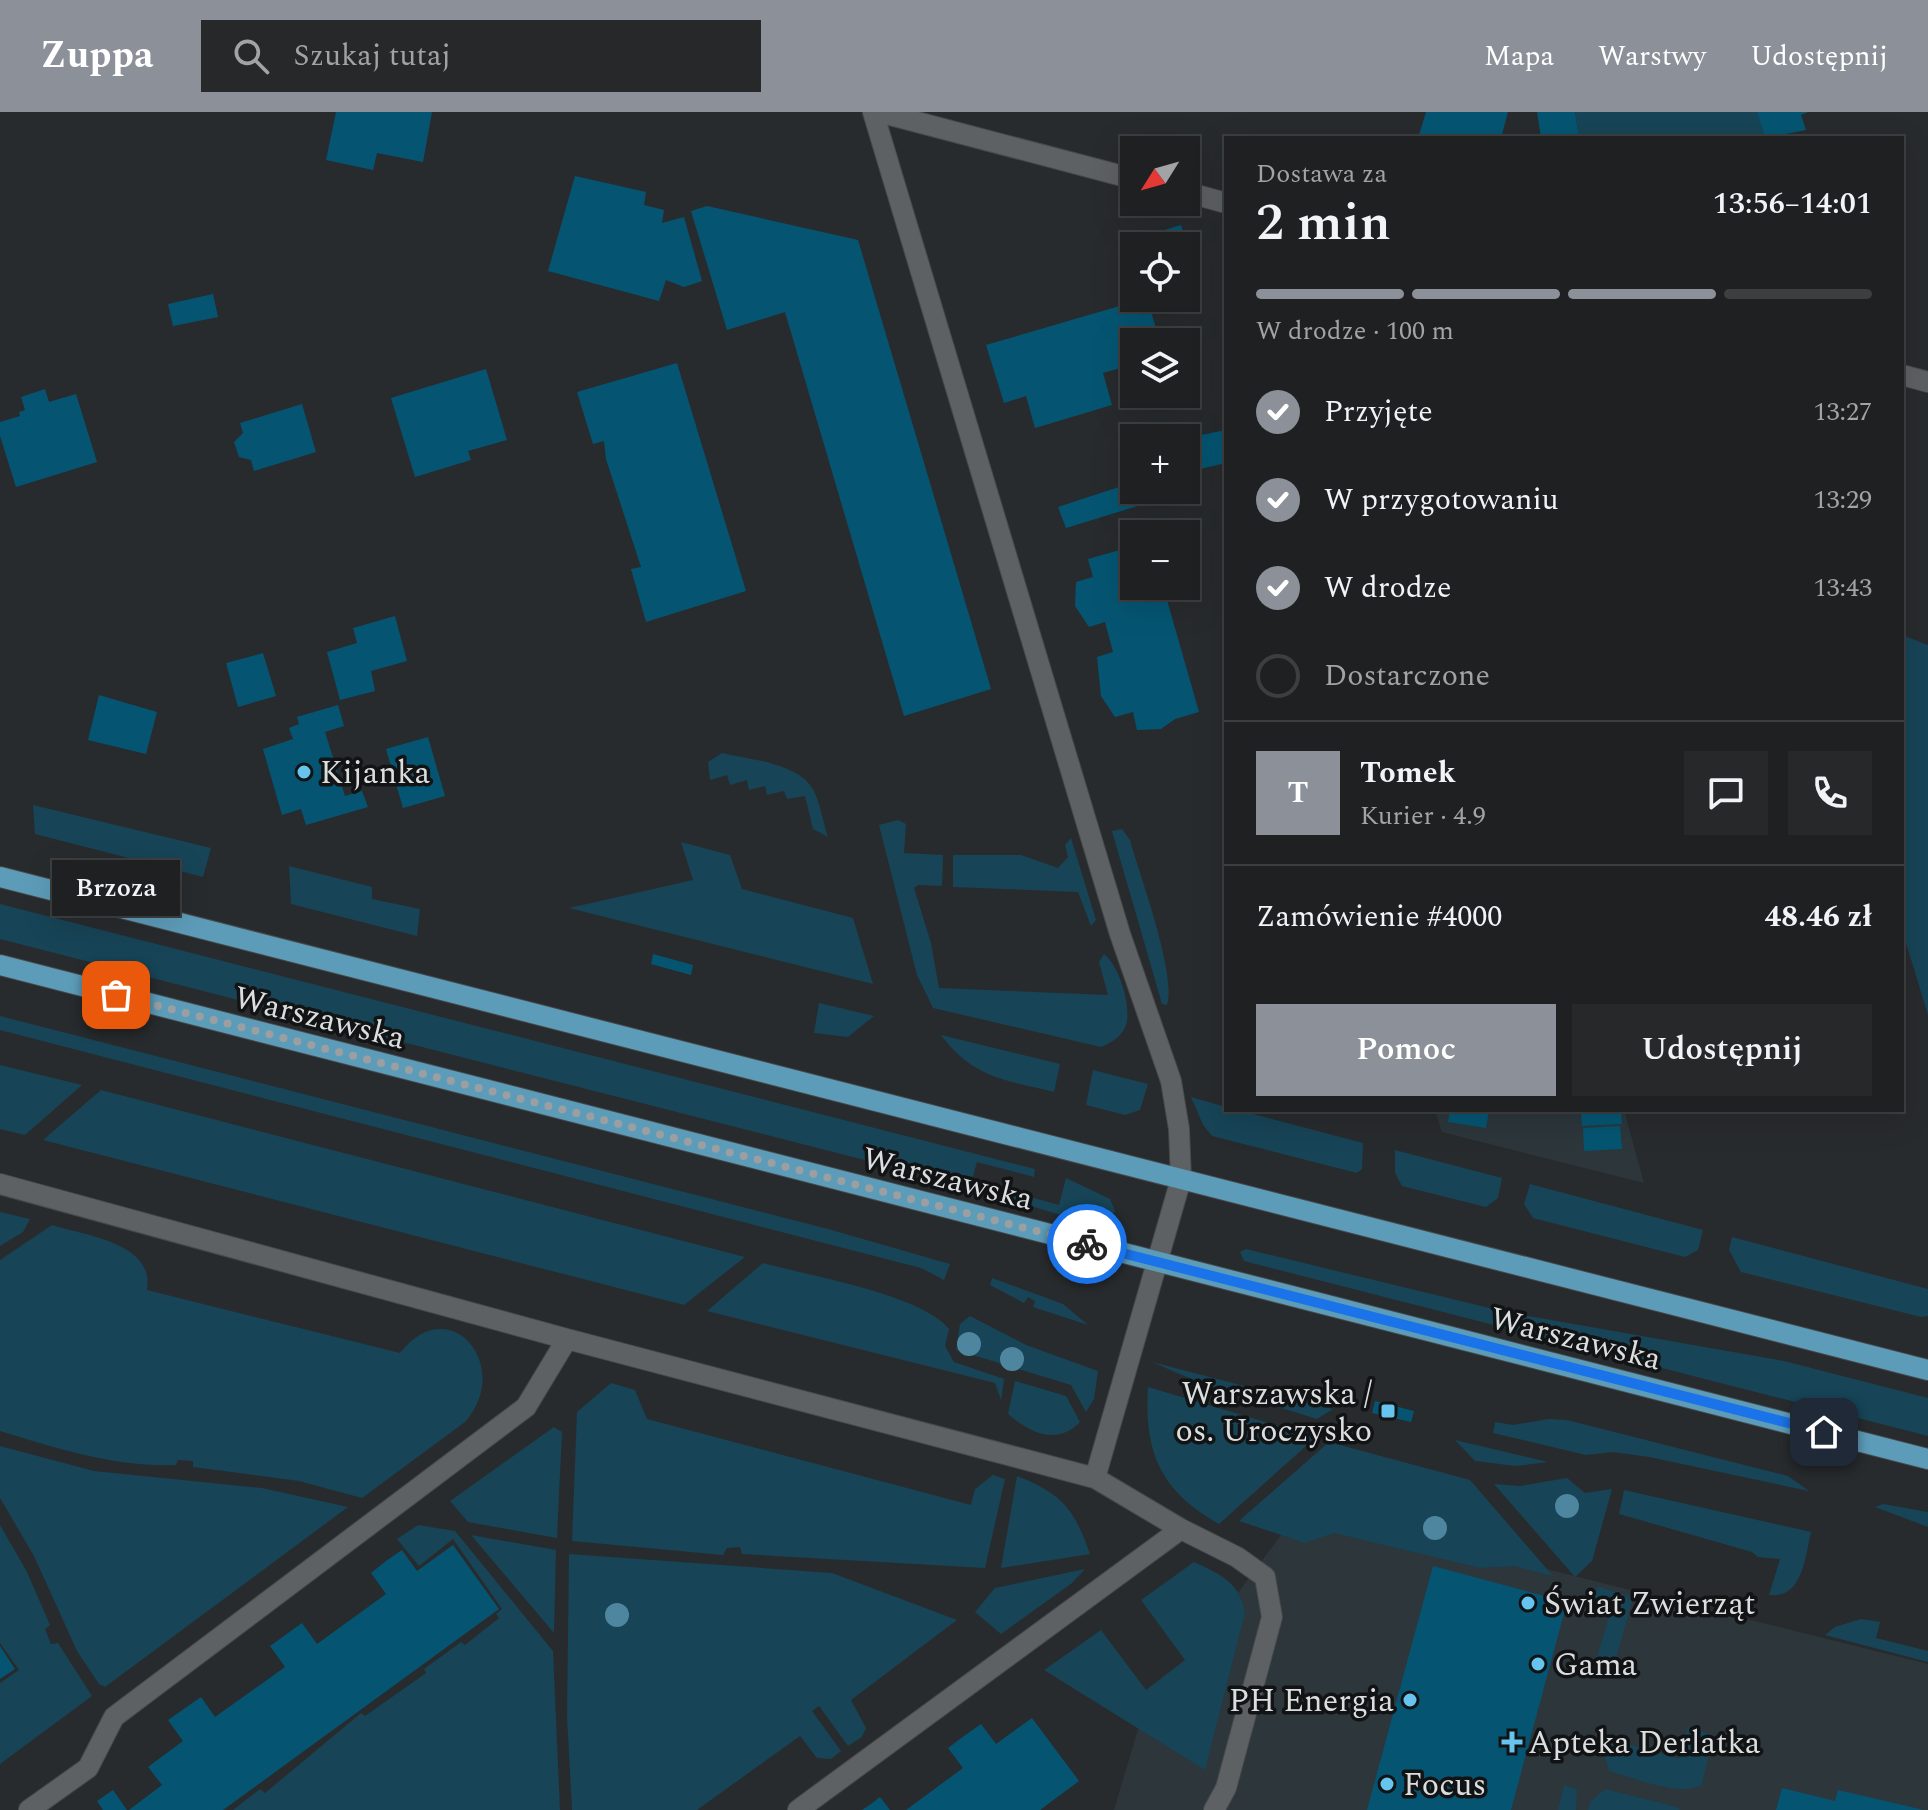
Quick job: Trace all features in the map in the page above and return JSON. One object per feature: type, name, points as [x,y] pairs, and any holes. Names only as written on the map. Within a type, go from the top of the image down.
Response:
[{"type":"main road","name":"Warszawska","points":[[0,877],[1928,1370]]},
{"type":"main road","name":"Warszawska","points":[[0,965],[1928,1459]]},
{"type":"street","points":[[876,112],[1120,175]]},
{"type":"street","points":[[876,112],[1120,934],[1171,1081],[1179,1129],[1181,1179],[1095,1478]]},
{"type":"street","points":[[1200,196],[1224,202]]},
{"type":"street","points":[[1904,376],[1928,382]]},
{"type":"street","points":[[0,1184],[567,1339],[1095,1478],[1181,1529],[1237,1557],[1265,1577],[1272,1617],[1226,1788],[1214,1810]]},
{"type":"street","points":[[29,1810],[88,1768],[114,1717],[526,1407],[567,1339]]},
{"type":"street","points":[[798,1810],[1181,1529]]},
{"type":"shaded area","points":[[1575,112],[1757,112],[1764,136],[1579,136]]},
{"type":"shaded area","points":[[1904,636],[1928,645],[1928,1015],[1904,937]]},
{"type":"shaded area","points":[[722,753],[772,764],[805,780],[813,789],[828,837],[813,829],[805,796],[787,799],[784,791],[767,795],[765,786],[749,790],[747,780],[730,785],[727,775],[710,780],[708,762]]},
{"type":"shaded area","points":[[33,805],[211,848],[203,877],[35,834]]},
{"type":"shaded area","points":[[898,820],[906,824],[904,853],[943,855],[942,886],[918,885],[914,888],[931,943],[939,988],[1108,995],[1099,962],[1104,954],[1119,975],[1125,995],[1127,1021],[1121,1034],[1101,1047],[933,1008],[917,975],[879,825]]},
{"type":"shaded area","points":[[1122,829],[1130,840],[1162,949],[1169,991],[1167,1005],[1162,1004],[1112,831]]},
{"type":"shaded area","points":[[1071,838],[1096,920],[1091,926],[1078,892],[953,887],[953,855],[1021,855],[1058,868],[1068,857],[1065,845]]},
{"type":"shaded area","points":[[681,842],[730,855],[742,889],[853,918],[873,984],[569,908],[693,880]]},
{"type":"shaded area","points":[[289,866],[372,887],[372,899],[420,909],[417,936],[291,904]]},
{"type":"shaded area","points":[[0,904],[1035,1169],[1034,1177],[977,1162],[970,1187],[0,939]]},
{"type":"shaded area","points":[[819,1003],[874,1016],[848,1037],[814,1033]]},
{"type":"shaded area","points":[[0,1016],[828,1229],[950,1264],[944,1280],[921,1268],[0,1030]]},
{"type":"shaded area","points":[[941,1035],[1060,1064],[1054,1092],[1005,1080],[978,1069]]},
{"type":"shaded area","points":[[0,1065],[82,1085],[25,1135],[0,1129]]},
{"type":"shaded area","points":[[1093,1070],[1148,1084],[1140,1110],[1125,1115],[1086,1105]]},
{"type":"shaded area","points":[[101,1090],[745,1257],[684,1305],[43,1140]]},
{"type":"shaded area","points":[[1191,1097],[1224,1106],[1224,1112],[1246,1112],[1363,1143],[1362,1169],[1357,1173],[1212,1136],[1203,1125]]},
{"type":"shaded area","points":[[1436,1112],[1625,1112],[1644,1183],[1442,1132]]},
{"type":"shaded area","points":[[1395,1150],[1502,1178],[1498,1198],[1486,1207],[1402,1186],[1395,1173]]},
{"type":"shaded area","points":[[1066,1178],[1110,1199],[1115,1211],[1111,1217],[1106,1221],[1091,1222],[993,1194],[995,1187],[1059,1205]]},
{"type":"shaded area","points":[[1530,1184],[1703,1230],[1698,1250],[1685,1257],[1533,1218],[1524,1204]]},
{"type":"shaded area","points":[[0,1212],[30,1219],[23,1232],[0,1246]]},
{"type":"shaded area","points":[[52,1225],[100,1238],[130,1252],[147,1274],[147,1290],[400,1353],[419,1335],[438,1329],[455,1332],[470,1343],[479,1359],[483,1379],[478,1401],[465,1422],[362,1498],[299,1481],[193,1467],[193,1461],[178,1460],[176,1465],[153,1465],[109,1460],[0,1431],[0,1260]]},
{"type":"shaded area","points":[[1732,1237],[1928,1289],[1928,1316],[1921,1317],[1741,1272],[1729,1250]]},
{"type":"shaded area","points":[[1246,1249],[1506,1312],[1784,1361],[1928,1398],[1928,1436],[1244,1261],[1240,1252]]},
{"type":"shaded area","points":[[763,1263],[890,1296],[935,1317],[949,1329],[945,1346],[954,1362],[1004,1379],[1001,1400],[995,1383],[707,1311]]},
{"type":"shaded area","points":[[992,1278],[1063,1304],[1088,1325],[1033,1307],[1035,1301],[1028,1297],[1024,1303],[990,1285]]},
{"type":"shaded area","points":[[970,1316],[1026,1345],[1098,1371],[1094,1399],[1086,1412],[1071,1385],[956,1350],[960,1324]]},
{"type":"shaded area","points":[[1152,1362],[1333,1409],[1317,1419],[1198,1382]]},
{"type":"shaded area","points":[[1015,1381],[1066,1396],[1080,1422],[1062,1434],[1053,1435],[1025,1427],[1008,1414]]},
{"type":"shaded area","points":[[611,1383],[635,1390],[647,1419],[971,1505],[975,1489],[993,1475],[1005,1479],[985,1568],[742,1554],[740,1547],[727,1548],[723,1555],[572,1541],[577,1412]]},
{"type":"shaded area","points":[[1148,1387],[1316,1437],[1219,1524],[1182,1498],[1160,1468],[1149,1431]]},
{"type":"shaded area","points":[[1549,1419],[1567,1420],[1788,1476],[1809,1491],[1649,1457],[1613,1452],[1586,1455],[1493,1433],[1495,1422],[1513,1425]]},
{"type":"shaded area","points":[[554,1427],[562,1432],[557,1538],[468,1522],[450,1501]]},
{"type":"shaded area","points":[[1455,1440],[1548,1462],[1516,1466],[1475,1461]]},
{"type":"shaded area","points":[[1329,1442],[1470,1480],[1553,1576],[1513,1566],[1480,1568],[1334,1533],[1305,1543],[1239,1521]]},
{"type":"shaded area","points":[[0,1446],[94,1471],[262,1488],[348,1507],[105,1687],[99,1684],[77,1651],[34,1556],[0,1498]]},
{"type":"shaded area","points":[[1017,1476],[1045,1489],[1064,1504],[1078,1525],[1090,1554],[1001,1568]]},
{"type":"shaded area","points":[[1567,1478],[1585,1493],[1612,1489],[1592,1561],[1575,1577],[1494,1484],[1520,1486]]},
{"type":"shaded area","points":[[1624,1490],[1811,1532],[1796,1583],[1780,1594],[1769,1595],[1780,1559],[1758,1557],[1752,1552],[1619,1514]]},
{"type":"shaded area","points":[[1883,1504],[1928,1512],[1928,1527],[1875,1507]]},
{"type":"shaded area","points":[[1301,1508],[1928,1664],[1928,1810],[1114,1810],[1139,1726]]},
{"type":"shaded area","points":[[0,1525],[27,1572],[50,1625],[45,1629],[51,1644],[58,1643],[92,1696],[0,1764],[0,1683],[19,1670],[0,1643]]},
{"type":"shaded area","points":[[418,1525],[455,1531],[553,1651],[560,1810],[233,1810],[260,1789],[265,1793],[361,1713],[365,1716],[426,1673],[424,1669],[461,1642],[465,1645],[499,1618],[496,1614],[502,1609],[453,1539],[419,1566],[397,1539]]},
{"type":"shaded area","points":[[471,1535],[556,1550],[554,1633]]},
{"type":"shaded area","points":[[569,1554],[832,1573],[957,1620],[851,1700],[866,1728],[862,1737],[848,1746],[819,1706],[812,1711],[841,1751],[831,1759],[817,1758],[800,1736],[697,1810],[572,1810],[567,1716]]},
{"type":"shaded area","points":[[1194,1562],[1234,1586],[1245,1613],[1205,1770],[1044,1670],[1101,1630],[1146,1690],[1185,1660],[1141,1600]]},
{"type":"shaded area","points":[[1085,1569],[1072,1583],[1001,1634],[975,1612],[995,1588]]},
{"type":"shaded area","points":[[1598,1586],[1633,1598],[1613,1669],[1595,1664],[1610,1613],[1594,1599]]},
{"type":"shaded area","points":[[1861,1619],[1880,1622],[1876,1638],[1928,1651],[1928,1662],[1825,1635],[1835,1627]]},
{"type":"shaded area","points":[[1688,1727],[1713,1735],[1702,1785],[1668,1788],[1609,1771],[1604,1755],[1608,1738],[1679,1759]]},
{"type":"shaded area","points":[[1564,1785],[1577,1789],[1576,1810],[1558,1810]]},
{"type":"shaded area","points":[[1605,1789],[1680,1810],[1588,1810],[1590,1802]]},
{"type":"building","points":[[336,112],[432,112],[423,162],[377,153],[373,170],[326,160]]},
{"type":"building","points":[[1426,112],[1508,112],[1502,136],[1419,135]]},
{"type":"building","points":[[1537,112],[1575,112],[1579,136],[1541,136]]},
{"type":"building","points":[[1757,112],[1808,112],[1801,115],[1806,130],[1764,136]]},
{"type":"building","points":[[575,176],[646,192],[644,205],[664,210],[662,223],[684,217],[702,281],[684,287],[666,280],[659,301],[548,271]]},
{"type":"building","points":[[707,206],[858,240],[991,689],[904,716],[785,312],[727,330],[691,211]]},
{"type":"building","points":[[1181,225],[1183,232],[1161,232]]},
{"type":"building","points":[[213,294],[218,317],[173,326],[168,304]]},
{"type":"building","points":[[1120,306],[1120,312],[1151,312],[1156,328],[1120,328],[1120,368],[1103,373],[1112,405],[1035,428],[1026,396],[1004,403],[986,345]]},
{"type":"building","points":[[677,363],[746,591],[646,622],[631,569],[641,567],[606,459],[604,441],[593,444],[577,392]]},
{"type":"building","points":[[486,369],[507,440],[468,451],[471,460],[415,477],[391,398]]},
{"type":"building","points":[[45,389],[49,402],[76,394],[97,462],[16,487],[0,436],[0,422],[20,416],[19,412],[25,410],[21,397]]},
{"type":"building","points":[[302,404],[316,452],[254,471],[251,460],[239,457],[234,442],[243,433],[240,423]]},
{"type":"building","points":[[1224,430],[1224,463],[1200,469],[1200,435]]},
{"type":"building","points":[[1120,487],[1120,504],[1141,505],[1066,528],[1058,507]]},
{"type":"building","points":[[1120,550],[1120,600],[1167,600],[1199,712],[1175,719],[1161,729],[1137,730],[1133,712],[1115,717],[1101,696],[1097,657],[1113,652],[1105,622],[1089,627],[1075,606],[1076,582],[1093,577],[1088,559]]},
{"type":"building","points":[[395,616],[407,661],[371,671],[375,691],[340,700],[327,652],[357,643],[353,628]]},
{"type":"building","points":[[263,653],[276,696],[238,707],[226,663]]},
{"type":"building","points":[[99,695],[157,712],[146,754],[88,740]]},
{"type":"building","name":"Kijanka","points":[[338,705],[344,726],[325,732],[345,796],[362,791],[368,807],[306,825],[301,809],[282,815],[263,749],[293,739],[289,728],[299,724],[297,717]]},
{"type":"building","points":[[428,737],[445,796],[403,808],[386,749]]},
{"type":"building","points":[[653,954],[693,965],[691,975],[651,964]]},
{"type":"building","points":[[1450,1112],[1489,1112],[1486,1128],[1448,1122]]},
{"type":"building","points":[[1581,1112],[1621,1112],[1622,1124],[1582,1126]]},
{"type":"building","points":[[1620,1126],[1622,1149],[1584,1151],[1583,1128]]},
{"type":"building","points":[[1375,1401],[1414,1411],[1411,1422],[1372,1413]]},
{"type":"building","points":[[453,1545],[499,1609],[223,1810],[129,1810],[162,1785],[148,1767],[183,1741],[168,1720],[201,1697],[215,1717],[285,1667],[270,1646],[302,1623],[317,1644],[386,1594],[371,1573],[402,1550],[417,1571]]},
{"type":"building","points":[[1433,1566],[1567,1602],[1511,1810],[1367,1810]]},
{"type":"building","points":[[0,1646],[15,1669],[0,1679]]},
{"type":"building","points":[[1032,1718],[1079,1781],[1040,1810],[906,1810],[963,1768],[948,1748],[964,1736],[981,1724],[996,1744]]},
{"type":"building","points":[[1782,1788],[1835,1801],[1838,1790],[1924,1810],[1776,1810]]},
{"type":"building","points":[[113,1790],[127,1810],[103,1810],[97,1801]]},
{"type":"building","points":[[880,1797],[890,1810],[862,1810],[871,1804]]},
{"type":"way so far","points":[[116,995],[1087,1244]]},
{"type":"place","name":"Kijanka","points":[[304,772]]},
{"type":"place","name":"Brzoza","points":[[116,995]]},
{"type":"place","name":"Warszawska / os. Uroczysko","points":[[1388,1411]]},
{"type":"place","name":"Świat Zwierząt","points":[[1528,1603]]},
{"type":"place","name":"Gama","points":[[1538,1664]]},
{"type":"place","name":"PH Energia","points":[[1410,1700]]},
{"type":"place","name":"Apteka Derlatka","points":[[1512,1742]]},
{"type":"place","name":"Focus","points":[[1387,1784]]},
{"type":"route","points":[[1087,1244],[1824,1432]]}]
